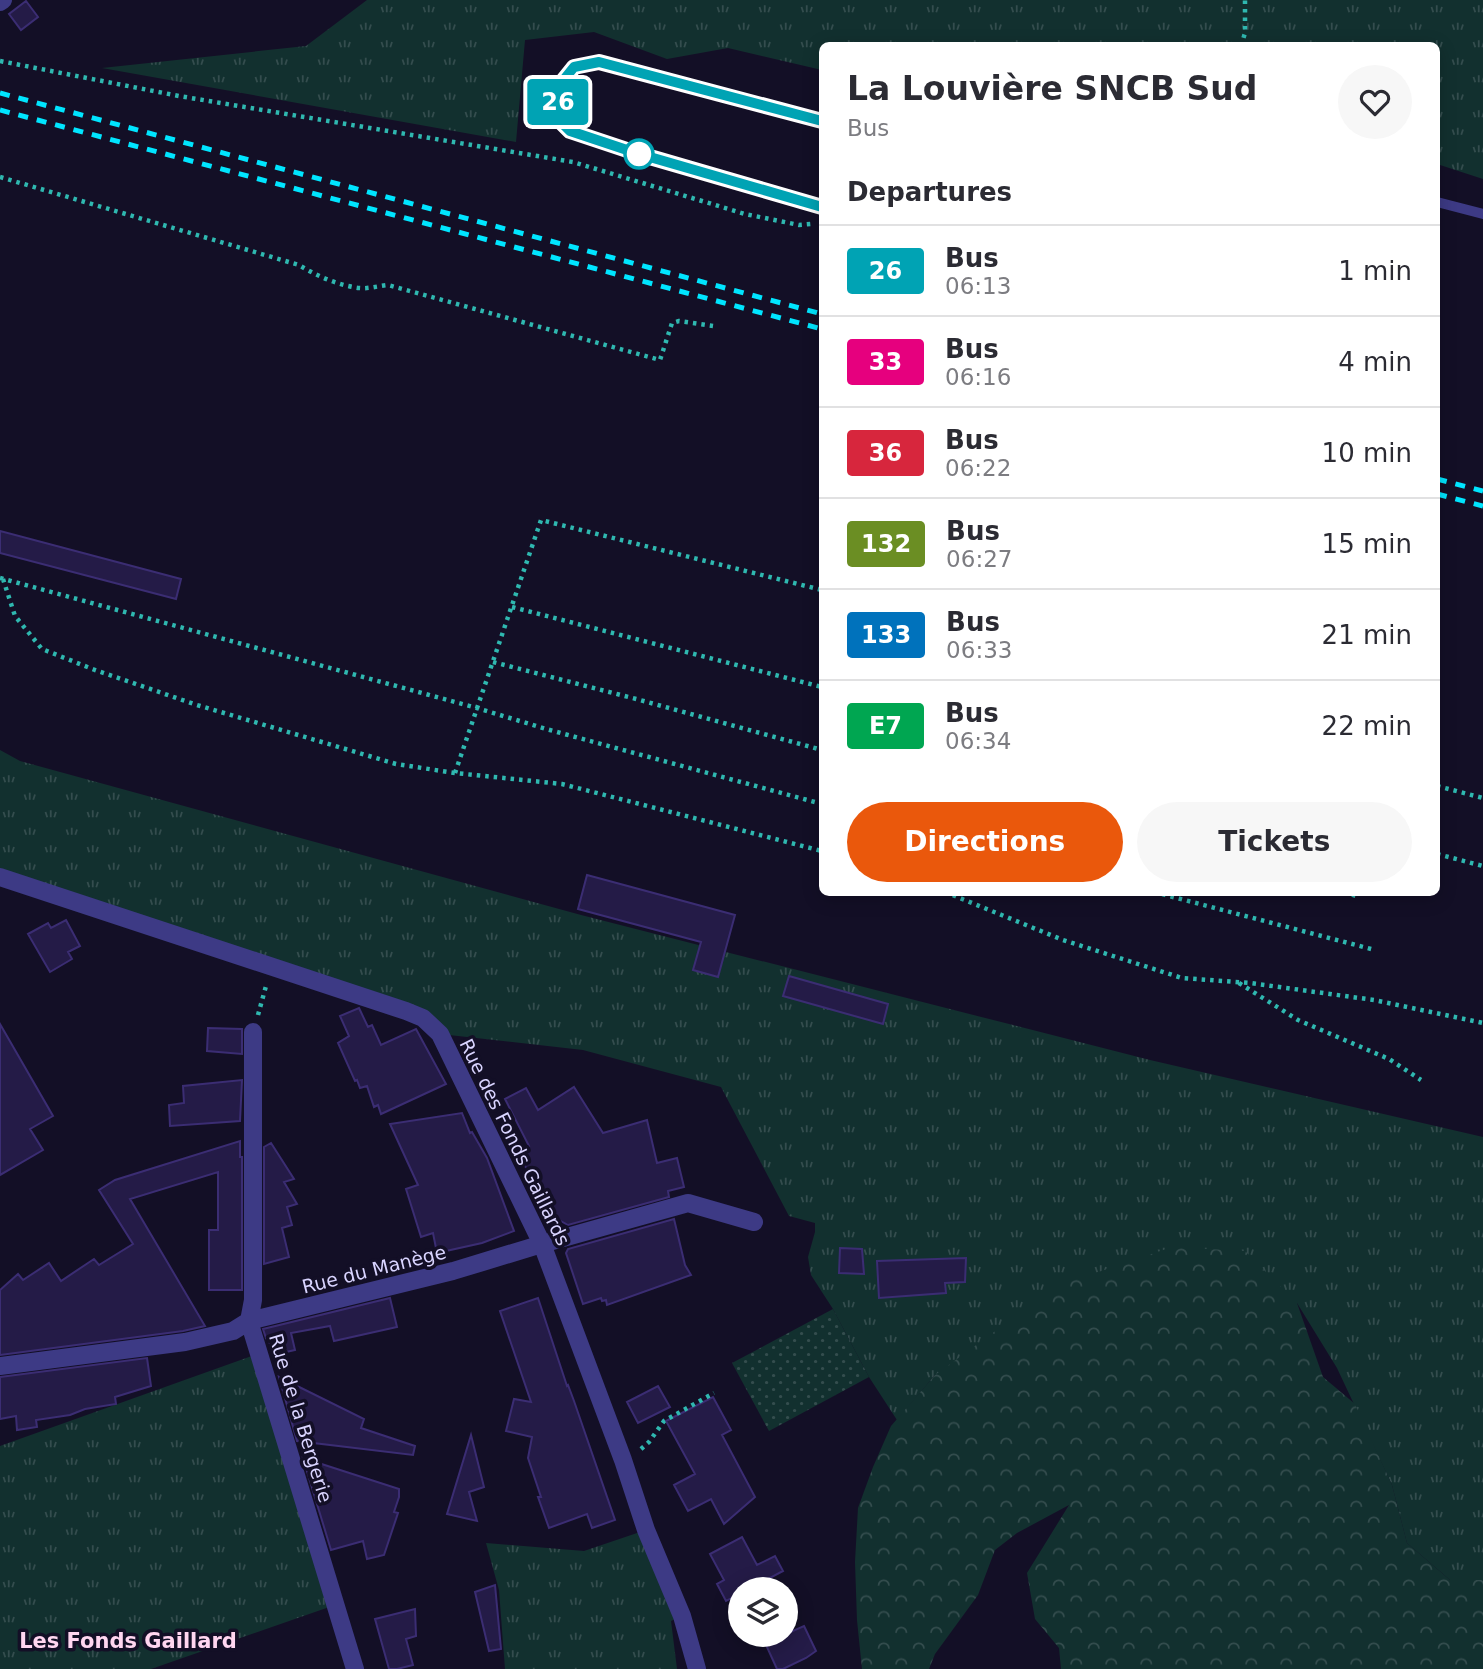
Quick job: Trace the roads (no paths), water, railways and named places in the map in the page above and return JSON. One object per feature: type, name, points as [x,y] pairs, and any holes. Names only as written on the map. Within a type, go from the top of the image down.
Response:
[{"type":"street","name":"Rue des Fonds Gaillards","points":[[0,877],[406,1011],[423,1018],[440,1034],[542,1244],[623,1460],[646,1530],[682,1616],[697,1669]]},
{"type":"street","name":"Rue de la Bergerie","points":[[253,1032],[253,1300],[249,1321],[355,1669]]},
{"type":"street","name":"Rue du Manège","points":[[0,1366],[185,1342],[233,1331],[249,1321],[453,1271],[688,1203],[754,1222]]},
{"type":"lane","points":[[819,120],[599,62],[574,67],[562,82],[558,101],[561,122],[570,131],[636,153],[819,205]]},
{"type":"lane","points":[[1440,203],[1483,214]]},
{"type":"railway","points":[[0,93],[819,313]]},
{"type":"railway","points":[[0,110],[819,328]]},
{"type":"railway","points":[[1440,480],[1483,491]]},
{"type":"railway","points":[[1440,495],[1483,506]]},
{"type":"district","name":"Les Fonds Gaillard","points":[[128,1641]]}]
